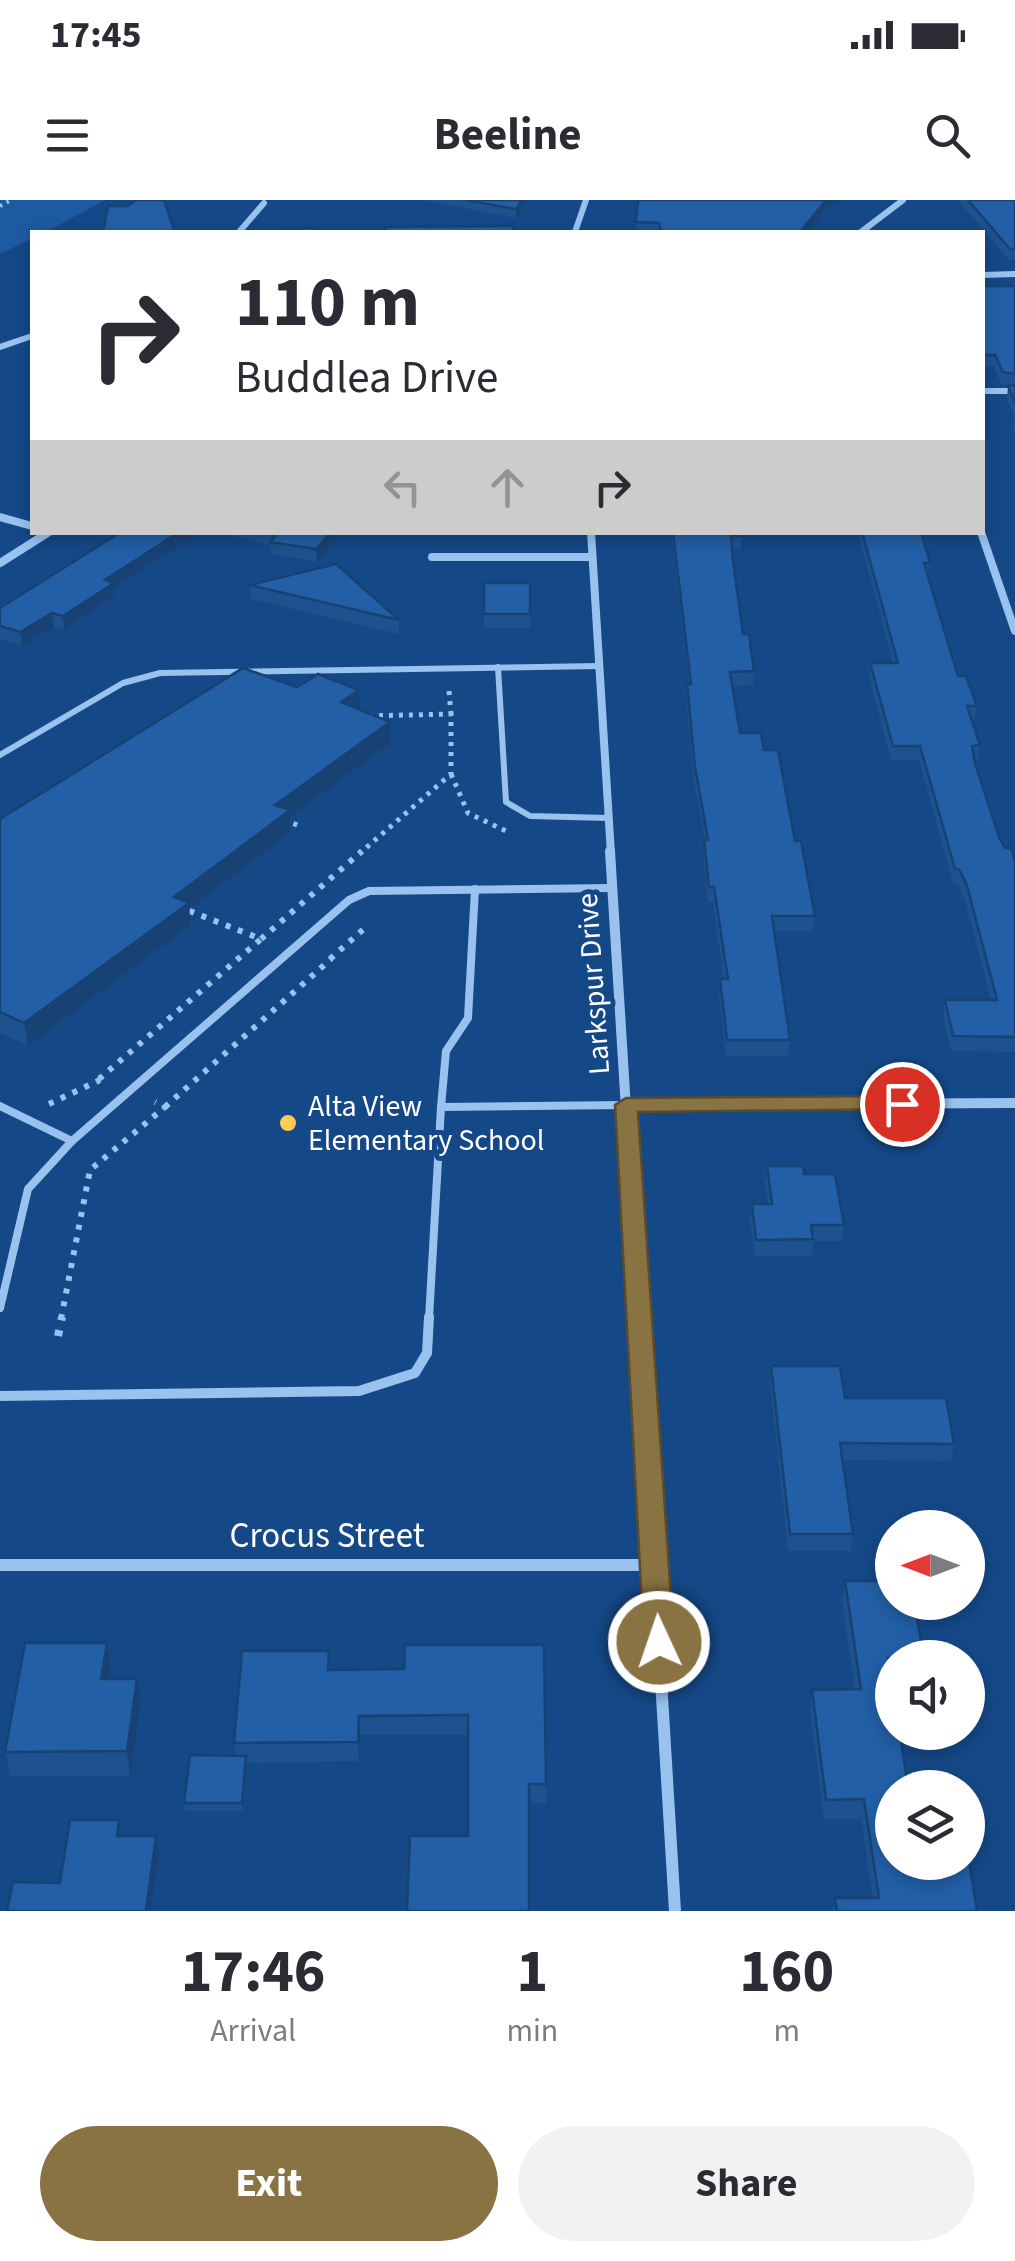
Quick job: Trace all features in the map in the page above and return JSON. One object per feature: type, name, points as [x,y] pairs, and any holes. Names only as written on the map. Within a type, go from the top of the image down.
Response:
[{"type":"street","points":[[575,230],[586,200]]},
{"type":"street","points":[[864,230],[903,200]]},
{"type":"street","points":[[241,230],[264,203]]},
{"type":"street","points":[[985,274],[1015,274]]},
{"type":"street","points":[[0,347],[30,337]]},
{"type":"street","points":[[985,391],[1015,391]]},
{"type":"street","points":[[0,517],[30,525]]},
{"type":"street","points":[[0,563],[44,535]]},
{"type":"street","name":"Larkspur Drive","points":[[591,535],[676,1911]]},
{"type":"street","points":[[982,535],[1015,632]]},
{"type":"street","points":[[432,557],[592,557]]},
{"type":"street","points":[[626,1105],[1015,1102]]},
{"type":"street","name":"Crocus Street","points":[[0,1566],[654,1566]]},
{"type":"lane","points":[[0,755],[123,684],[160,672],[599,666]]},
{"type":"lane","points":[[498,667],[506,802],[530,816],[608,818]]},
{"type":"lane","points":[[0,1308],[28,1189],[72,1141],[349,900],[370,891],[612,888]]},
{"type":"lane","points":[[0,1396],[358,1391],[414,1373],[427,1354],[446,1052],[468,1018],[475,889]]},
{"type":"lane","points":[[441,1107],[626,1105]]},
{"type":"lane","points":[[0,1106],[72,1141]]},
{"type":"path","points":[[0,206],[11,200]]},
{"type":"path","points":[[38,1107],[99,1080],[451,774],[451,714],[366,715],[350,726]]},
{"type":"path","points":[[270,816],[300,826]]},
{"type":"path","points":[[173,904],[260,939]]},
{"type":"path","points":[[58,1336],[90,1170],[366,926]]},
{"type":"path","points":[[320,956],[331,959]]},
{"type":"path","points":[[99,1080],[109,1083]]},
{"type":"path","points":[[155,1102],[165,1107]]},
{"type":"shaded area","points":[[0,200],[105,200],[50,230],[30,230],[30,240],[0,254]]},
{"type":"building","points":[[136,200],[164,200],[174,230],[103,230],[108,206],[128,206]]},
{"type":"building","points":[[465,200],[522,200],[516,209]]},
{"type":"building","points":[[638,200],[826,200],[802,230],[661,230],[659,223],[636,222]]},
{"type":"building","points":[[968,200],[1015,200],[1015,249],[1010,249]]},
{"type":"building","points":[[513,226],[513,230],[386,230],[385,227]]},
{"type":"building","points":[[985,286],[1015,286],[1015,374],[1003,372],[995,355],[985,355]]},
{"type":"building","points":[[1015,385],[1015,403],[1008,386]]},
{"type":"building","points":[[116,535],[174,535],[105,580],[114,583],[63,616],[52,613],[20,632],[0,626],[0,608]]},
{"type":"building","points":[[276,535],[328,535],[316,549],[270,542]]},
{"type":"building","points":[[673,535],[742,535],[731,536],[733,561],[743,634],[749,634],[754,671],[730,672],[740,733],[761,733],[764,750],[778,750],[795,841],[801,841],[815,916],[772,916],[790,1040],[727,1040],[720,979],[728,979],[714,887],[709,887],[704,840],[708,840],[695,767],[687,684],[691,684]]},
{"type":"building","points":[[863,535],[922,535],[930,563],[924,563],[958,676],[966,676],[977,706],[967,706],[980,745],[972,746],[975,763],[999,837],[1005,848],[1011,848],[1015,861],[1015,1037],[953,1036],[945,1000],[997,1000],[967,886],[959,869],[955,869],[920,746],[893,746],[870,663],[898,663]]},
{"type":"building","points":[[336,564],[399,620],[250,585]]},
{"type":"building","points":[[484,583],[530,583],[530,614],[484,614]]},
{"type":"building","points":[[243,668],[297,687],[318,674],[359,690],[341,702],[390,722],[275,805],[290,810],[174,897],[189,903],[24,1023],[0,1012],[0,819]]},
{"type":"building","points":[[767,1166],[803,1166],[804,1174],[835,1174],[844,1225],[811,1225],[813,1239],[756,1240],[752,1204],[772,1204]]},
{"type":"building","points":[[771,1366],[840,1366],[845,1398],[946,1398],[954,1444],[840,1443],[853,1534],[790,1534]]},
{"type":"building","points":[[845,1581],[875,1581],[875,1620],[917,1620],[921,1640],[875,1640],[875,1750],[903,1750],[905,1770],[875,1770],[875,1872],[864,1799],[826,1800],[812,1690],[861,1689]]},
{"type":"building","points":[[25,1643],[107,1643],[101,1679],[137,1679],[127,1751],[5,1752]]},
{"type":"building","points":[[405,1645],[544,1645],[546,1784],[529,1784],[529,1911],[407,1911],[410,1836],[468,1836],[468,1715],[359,1716],[358,1742],[234,1743],[242,1651],[329,1651],[328,1670],[404,1669]]},
{"type":"building","points":[[190,1755],[246,1756],[242,1803],[184,1803]]},
{"type":"building","points":[[70,1820],[119,1820],[117,1836],[156,1836],[146,1911],[7,1911],[13,1882],[60,1883]]},
{"type":"building","points":[[876,1880],[972,1880],[977,1911],[837,1911],[835,1898],[879,1898]]},
{"type":"place","name":"Alta View Elementary School","points":[[288,1123]]},
{"type":"route","points":[[659,1642],[626,1105],[902,1104]]}]
